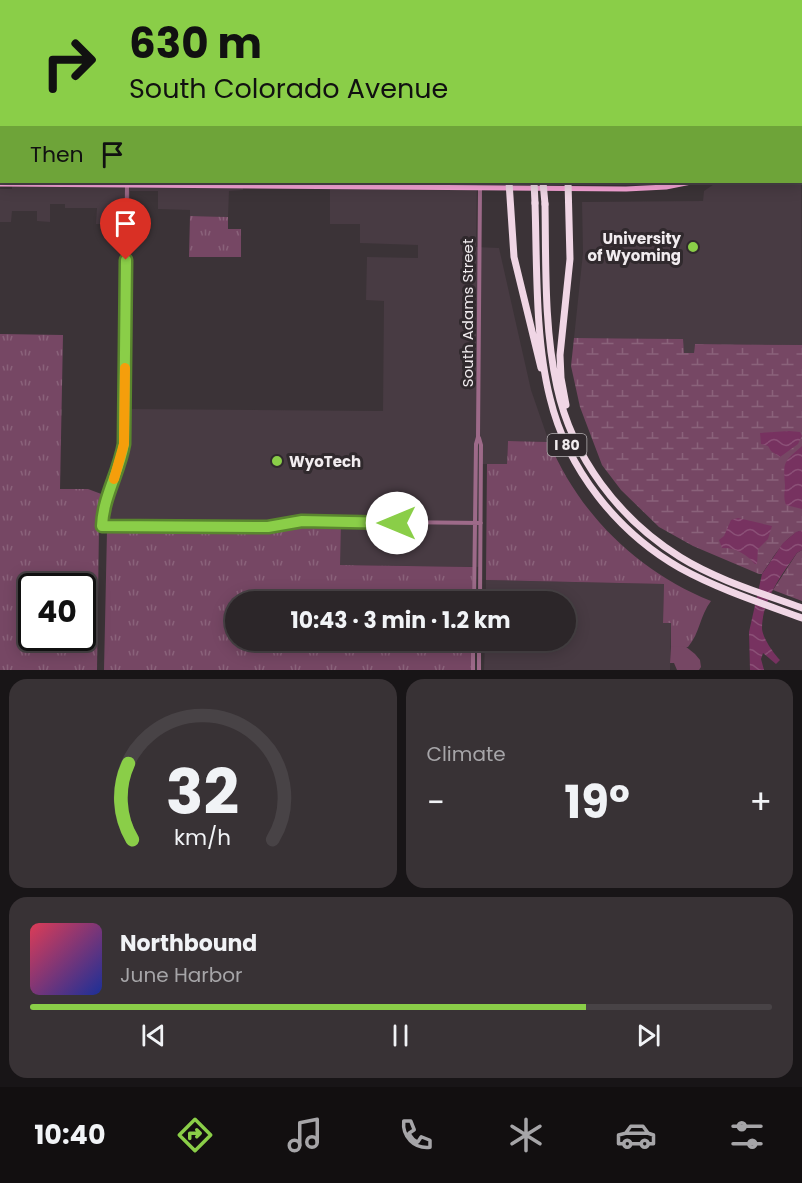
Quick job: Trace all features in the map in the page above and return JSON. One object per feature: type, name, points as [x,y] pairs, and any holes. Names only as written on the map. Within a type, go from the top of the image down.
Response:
[{"type":"highway","name":"I 80","points":[[534,183],[540,327],[549,396],[562,435],[572,456],[599,497],[616,517],[636,536],[679,567],[704,580],[802,618]]},
{"type":"highway","name":"I 80","points":[[543,183],[550,332],[557,389],[576,442],[597,478],[612,498],[650,536],[681,557],[703,569],[802,608]]},
{"type":"highway","points":[[509,185],[514,257],[549,396]]},
{"type":"highway","points":[[568,185],[570,259],[560,342],[561,378],[575,432],[584,452],[612,498]]},
{"type":"main road","points":[[0,184],[480,188],[509,185],[568,185],[653,189],[686,183]]},
{"type":"street","points":[[127,186],[124,444],[119,468],[105,505],[102,526],[268,527],[302,521],[481,523]]},
{"type":"street","name":"South Adams Street","points":[[474,591],[480,188]]},
{"type":"street","name":"South Adams Street","points":[[478,437],[482,445],[480,591]]},
{"type":"street","points":[[473,651],[473,670]]},
{"type":"street","points":[[479,651],[479,670]]},
{"type":"shaded area","points":[[12,183],[243,183],[243,190],[229,191],[228,217],[190,216],[190,210],[158,209],[158,191],[130,191],[130,224],[96,224],[97,208],[65,208],[65,204],[50,204],[50,222],[37,221],[37,211],[12,211],[11,222],[0,222],[0,189],[12,189]]},
{"type":"shaded area","points":[[330,183],[477,183],[476,247],[499,248],[531,390],[549,442],[508,441],[507,464],[482,464],[482,567],[339,565],[341,519],[303,519],[266,524],[124,522],[107,519],[110,499],[126,455],[128,409],[383,411],[384,301],[366,300],[367,257],[418,258],[418,245],[360,243],[360,224],[330,224]]},
{"type":"shaded area","name":"University of Wyoming","points":[[716,183],[801,183],[802,345],[695,344],[694,353],[684,353],[682,339],[574,338],[583,253],[582,202],[703,201],[704,191]]},
{"type":"shaded area","points":[[486,580],[664,584],[663,622],[671,623],[670,670],[484,670],[485,651],[576,651],[576,591],[486,591]]},
{"type":"green space","points":[[190,216],[228,217],[228,229],[241,229],[241,257],[189,257]]},
{"type":"green space","points":[[0,334],[63,335],[60,489],[88,489],[104,495],[99,526],[97,670],[0,670]]},
{"type":"green space","points":[[574,338],[683,339],[684,353],[694,353],[695,344],[802,345],[802,530],[790,537],[762,574],[693,546],[659,527],[621,490],[602,465],[580,407],[571,366]]},
{"type":"green space","points":[[508,441],[549,442],[577,493],[614,538],[659,574],[711,601],[688,647],[671,647],[671,623],[663,623],[664,584],[486,580],[487,464],[507,464]]},
{"type":"green space","points":[[314,524],[341,524],[340,565],[473,567],[472,591],[225,591],[225,651],[472,651],[471,670],[104,670],[107,531],[264,531]]},
{"type":"green space","points":[[802,550],[802,601],[773,590],[797,553]]},
{"type":"green space","points":[[685,646],[700,660],[699,670],[677,670],[674,663],[670,663],[671,647]]},
{"type":"water","points":[[800,432],[802,436],[798,444],[780,457],[768,446],[761,444],[760,433]]},
{"type":"water","points":[[802,446],[802,509],[786,505],[784,471],[788,459]]},
{"type":"water","points":[[738,518],[772,526],[768,539],[758,549],[757,564],[740,552],[722,548],[719,540],[724,536],[731,520]]},
{"type":"water","points":[[802,530],[802,550],[797,553],[774,588],[763,618],[764,636],[780,660],[776,664],[763,653],[761,659],[764,670],[750,670],[749,632],[762,574],[783,543]]},
{"type":"slow traffic","points":[[114,479],[124,444],[125,368]]},
{"type":"place","name":"University of Wyoming","points":[[693,247]]},
{"type":"place","name":"WyoTech","points":[[277,461]]},
{"type":"route","points":[[126,260],[124,444],[119,468],[105,505],[102,526],[268,527],[302,521],[397,523]]}]
